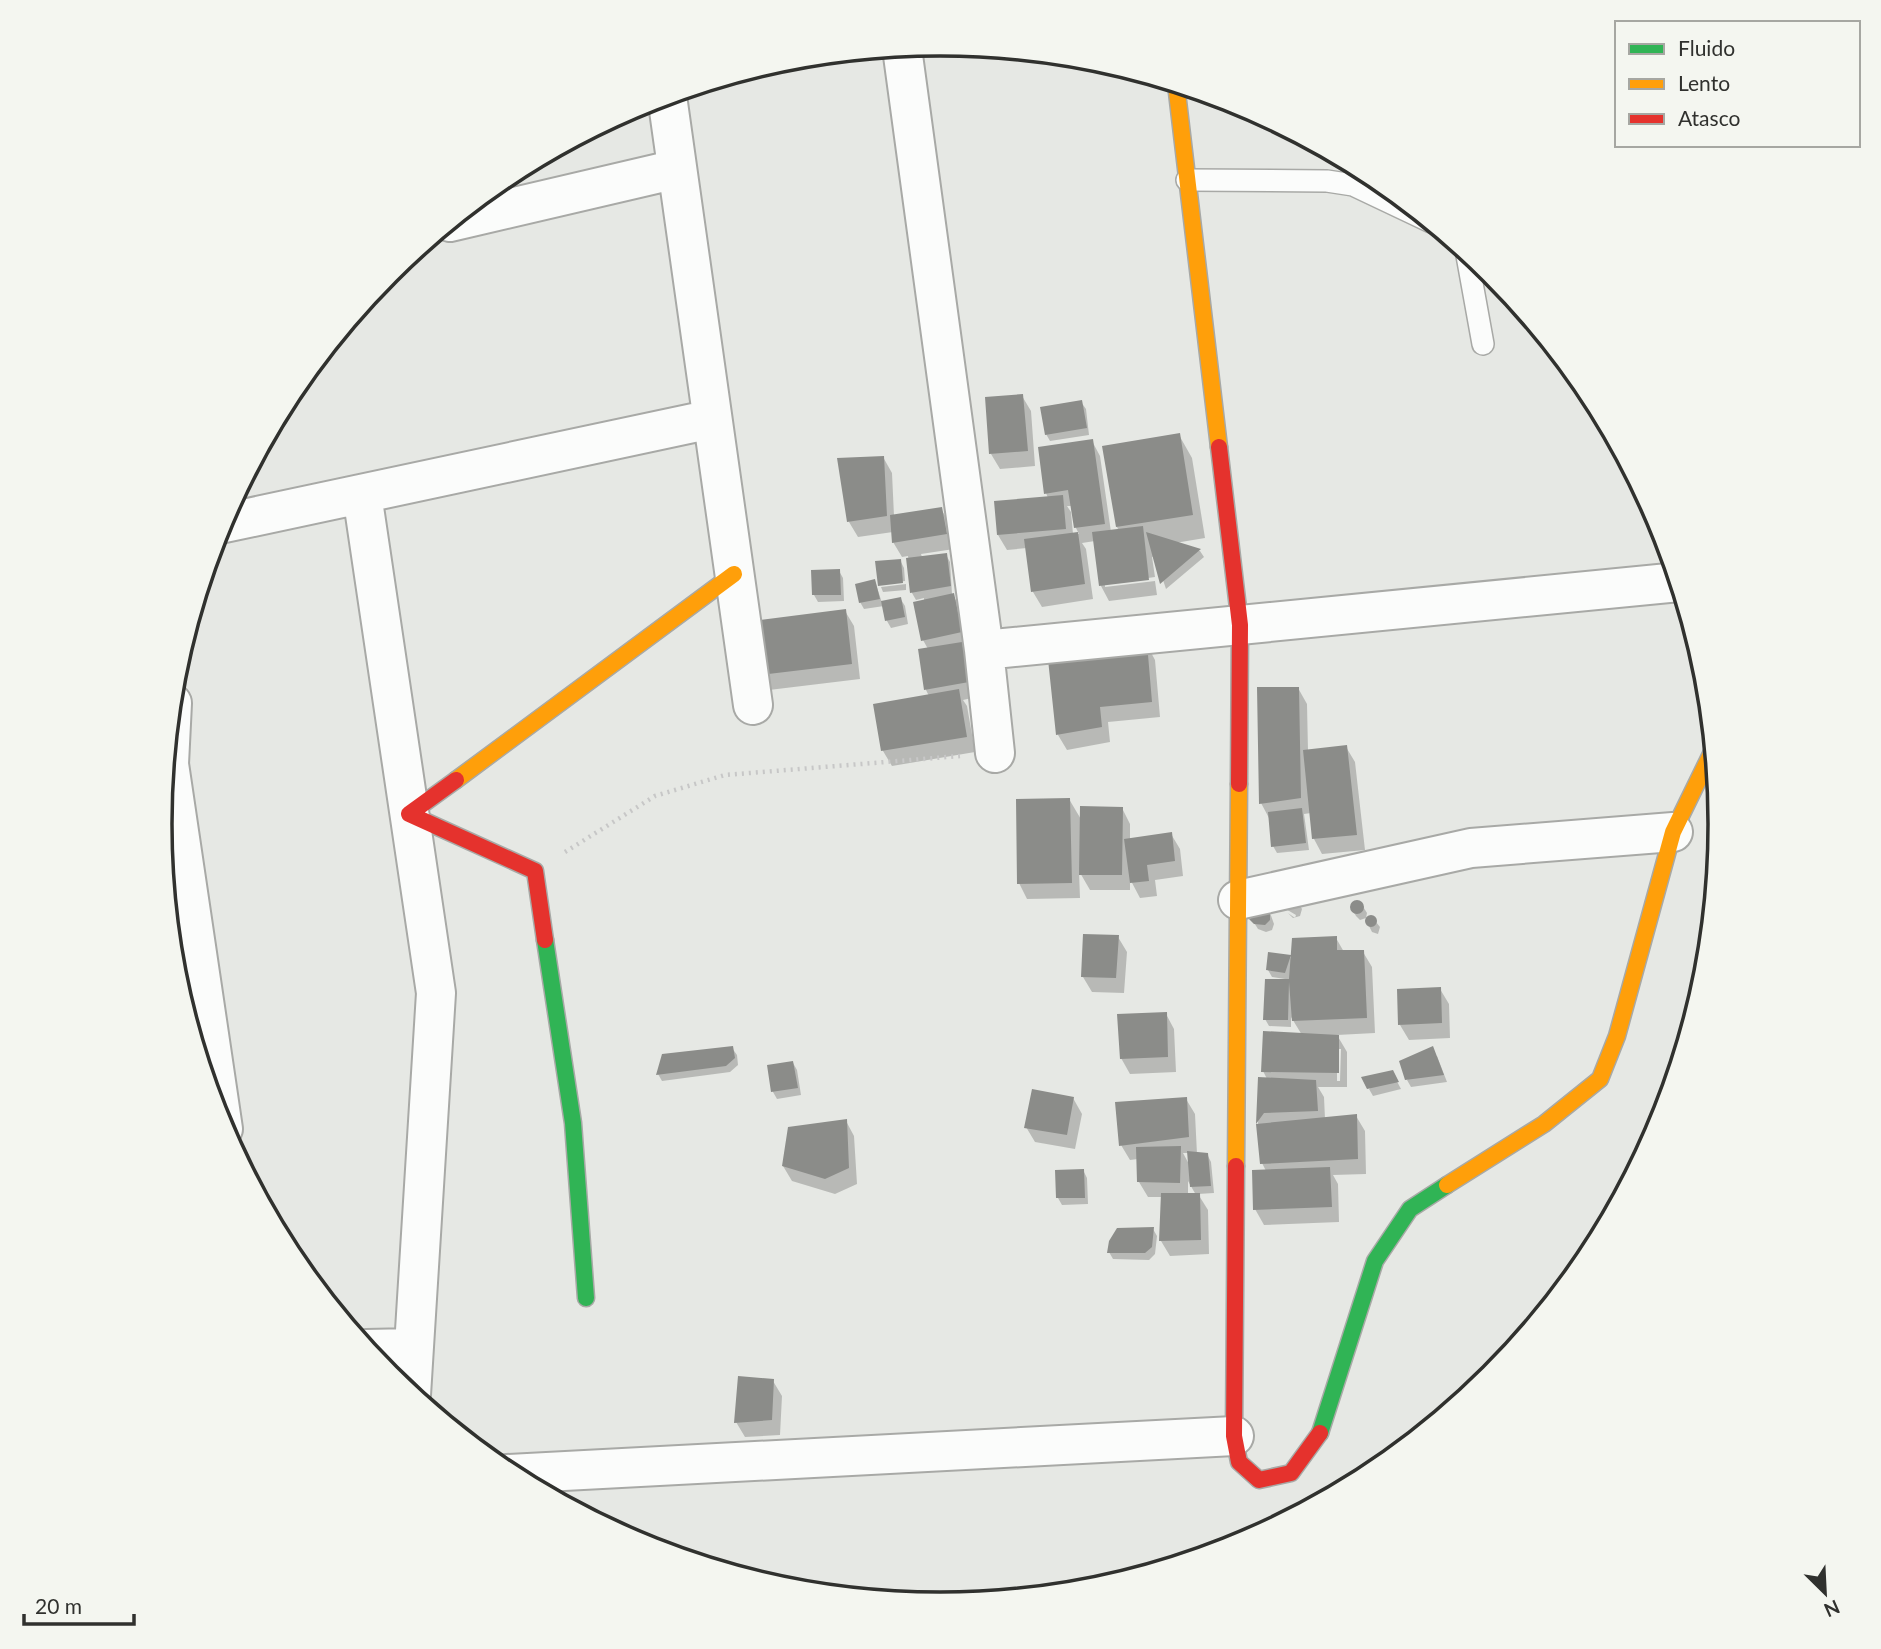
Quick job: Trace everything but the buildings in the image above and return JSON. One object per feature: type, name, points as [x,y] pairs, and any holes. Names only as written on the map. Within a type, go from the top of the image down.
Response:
[{"type":"street","points":[[903,57],[984,650],[995,754]]},
{"type":"street","points":[[1177,94],[1240,625],[1234,1436],[1239,1462],[1259,1480],[1291,1473],[1321,1431],[1375,1261],[1410,1209],[1544,1124],[1600,1079],[1617,1036],[1673,832],[1706,764]]},
{"type":"street","points":[[668,106],[753,705]]},
{"type":"street","points":[[470,217],[677,169]]},
{"type":"street","points":[[234,521],[712,419]]},
{"type":"street","points":[[362,494],[436,993],[412,1381]]},
{"type":"street","points":[[409,814],[734,574]]},
{"type":"street","points":[[984,650],[1670,583]]},
{"type":"street","points":[[173,793],[216,1079]]},
{"type":"street","points":[[409,814],[535,871],[573,1123],[586,1298]]},
{"type":"street","points":[[1238,900],[1471,848],[1673,832]]},
{"type":"street","points":[[379,1349],[413,1348]]},
{"type":"street","points":[[530,1473],[1234,1436]]},
{"type":"lane","points":[[1187,180],[1327,181],[1353,185],[1391,203]]},
{"type":"lane","points":[[1469,267],[1483,344]]},
{"type":"path","points":[[535,871],[655,796],[697,782],[725,775],[995,754]]},
{"type":"traffic: fast","points":[[545,940],[573,1123],[586,1298]]},
{"type":"traffic: fast","points":[[1320,1433],[1375,1261],[1410,1209],[1447,1185]]},
{"type":"traffic: slow","points":[[1177,94],[1219,447]]},
{"type":"traffic: slow","points":[[456,780],[734,574]]},
{"type":"traffic: slow","points":[[1447,1185],[1544,1124],[1600,1079],[1617,1036],[1673,832],[1706,764]]},
{"type":"traffic: slow","points":[[1236,1166],[1239,784]]},
{"type":"traffic: jam","points":[[1219,447],[1240,625],[1239,784]]},
{"type":"traffic: jam","points":[[456,780],[409,814],[535,871],[545,940]]},
{"type":"traffic: jam","points":[[1236,1166],[1234,1436],[1239,1462],[1259,1480],[1291,1473],[1320,1433]]}]
